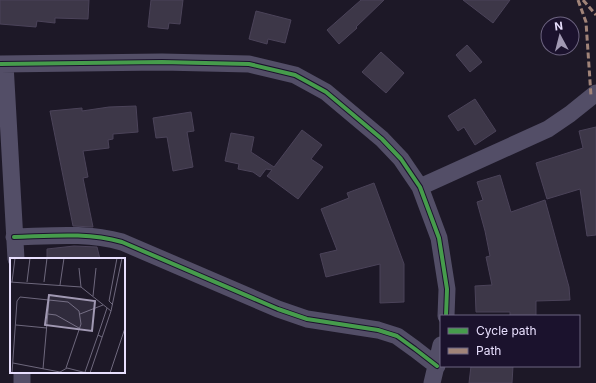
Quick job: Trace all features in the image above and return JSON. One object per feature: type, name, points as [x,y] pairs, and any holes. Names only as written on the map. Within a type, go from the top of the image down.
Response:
[{"type":"street","points":[[16,258],[3,64],[162,62],[249,64],[295,74],[326,92],[382,139],[401,159],[420,187],[439,238],[447,289],[446,315]]},
{"type":"street","points":[[420,187],[548,129],[596,93]]},
{"type":"street","points":[[14,237],[82,235],[105,237],[122,242],[278,310],[307,319],[378,330],[397,336],[437,366]]},
{"type":"street","points":[[432,383],[440,350]]},
{"type":"building","points":[[0,0],[89,0],[88,19],[55,18],[55,23],[37,21],[36,27],[0,24]]},
{"type":"building","points":[[151,0],[183,0],[180,24],[169,23],[168,29],[148,27]]},
{"type":"building","points":[[361,0],[384,0],[339,44],[327,30]]},
{"type":"building","points":[[463,0],[510,0],[493,23]]},
{"type":"building","points":[[256,11],[291,20],[285,43],[268,39],[267,44],[249,39]]},
{"type":"building","points":[[467,45],[482,62],[470,72],[456,55]]},
{"type":"building","points":[[381,52],[404,73],[386,93],[362,72]]},
{"type":"building","points":[[475,99],[496,131],[475,145],[464,127],[458,131],[448,116]]},
{"type":"building","points":[[136,106],[138,132],[113,134],[113,139],[108,140],[109,148],[83,151],[88,177],[83,178],[93,227],[73,226],[50,111],[82,108],[82,111],[109,107]]},
{"type":"building","points":[[191,112],[194,131],[187,132],[193,167],[173,171],[167,137],[156,138],[153,118]]},
{"type":"building","points":[[596,127],[596,235],[587,236],[580,189],[547,199],[536,163],[583,148],[579,131]]},
{"type":"building","points":[[302,130],[322,145],[311,159],[323,167],[298,199],[267,176],[272,170],[266,169],[260,177],[253,172],[238,169],[239,164],[225,161],[231,133],[254,137],[251,152],[274,167]]},
{"type":"building","points":[[500,175],[511,212],[545,200],[569,287],[570,300],[536,301],[536,315],[510,315],[510,312],[476,312],[475,286],[492,285],[486,257],[490,256],[477,202],[483,200],[477,182]]},
{"type":"building","points":[[374,183],[404,264],[404,302],[380,303],[380,264],[326,277],[320,254],[337,250],[321,209],[349,198],[347,193]]},
{"type":"building","points":[[74,246],[97,247],[100,258],[47,258],[47,249]]},
{"type":"building","points":[[471,367],[513,367],[512,383],[469,383]]},
{"type":"marked path","points":[[578,0],[586,22],[591,96]]},
{"type":"marked path","points":[[583,0],[596,15]]},
{"type":"cycle path","points":[[0,64],[162,62],[249,64],[295,75],[326,92],[382,139],[401,159],[420,187],[439,238],[447,289],[446,315]]},
{"type":"cycle path","points":[[14,237],[82,236],[122,242],[278,309],[307,319],[378,330],[397,336],[437,366]]}]
